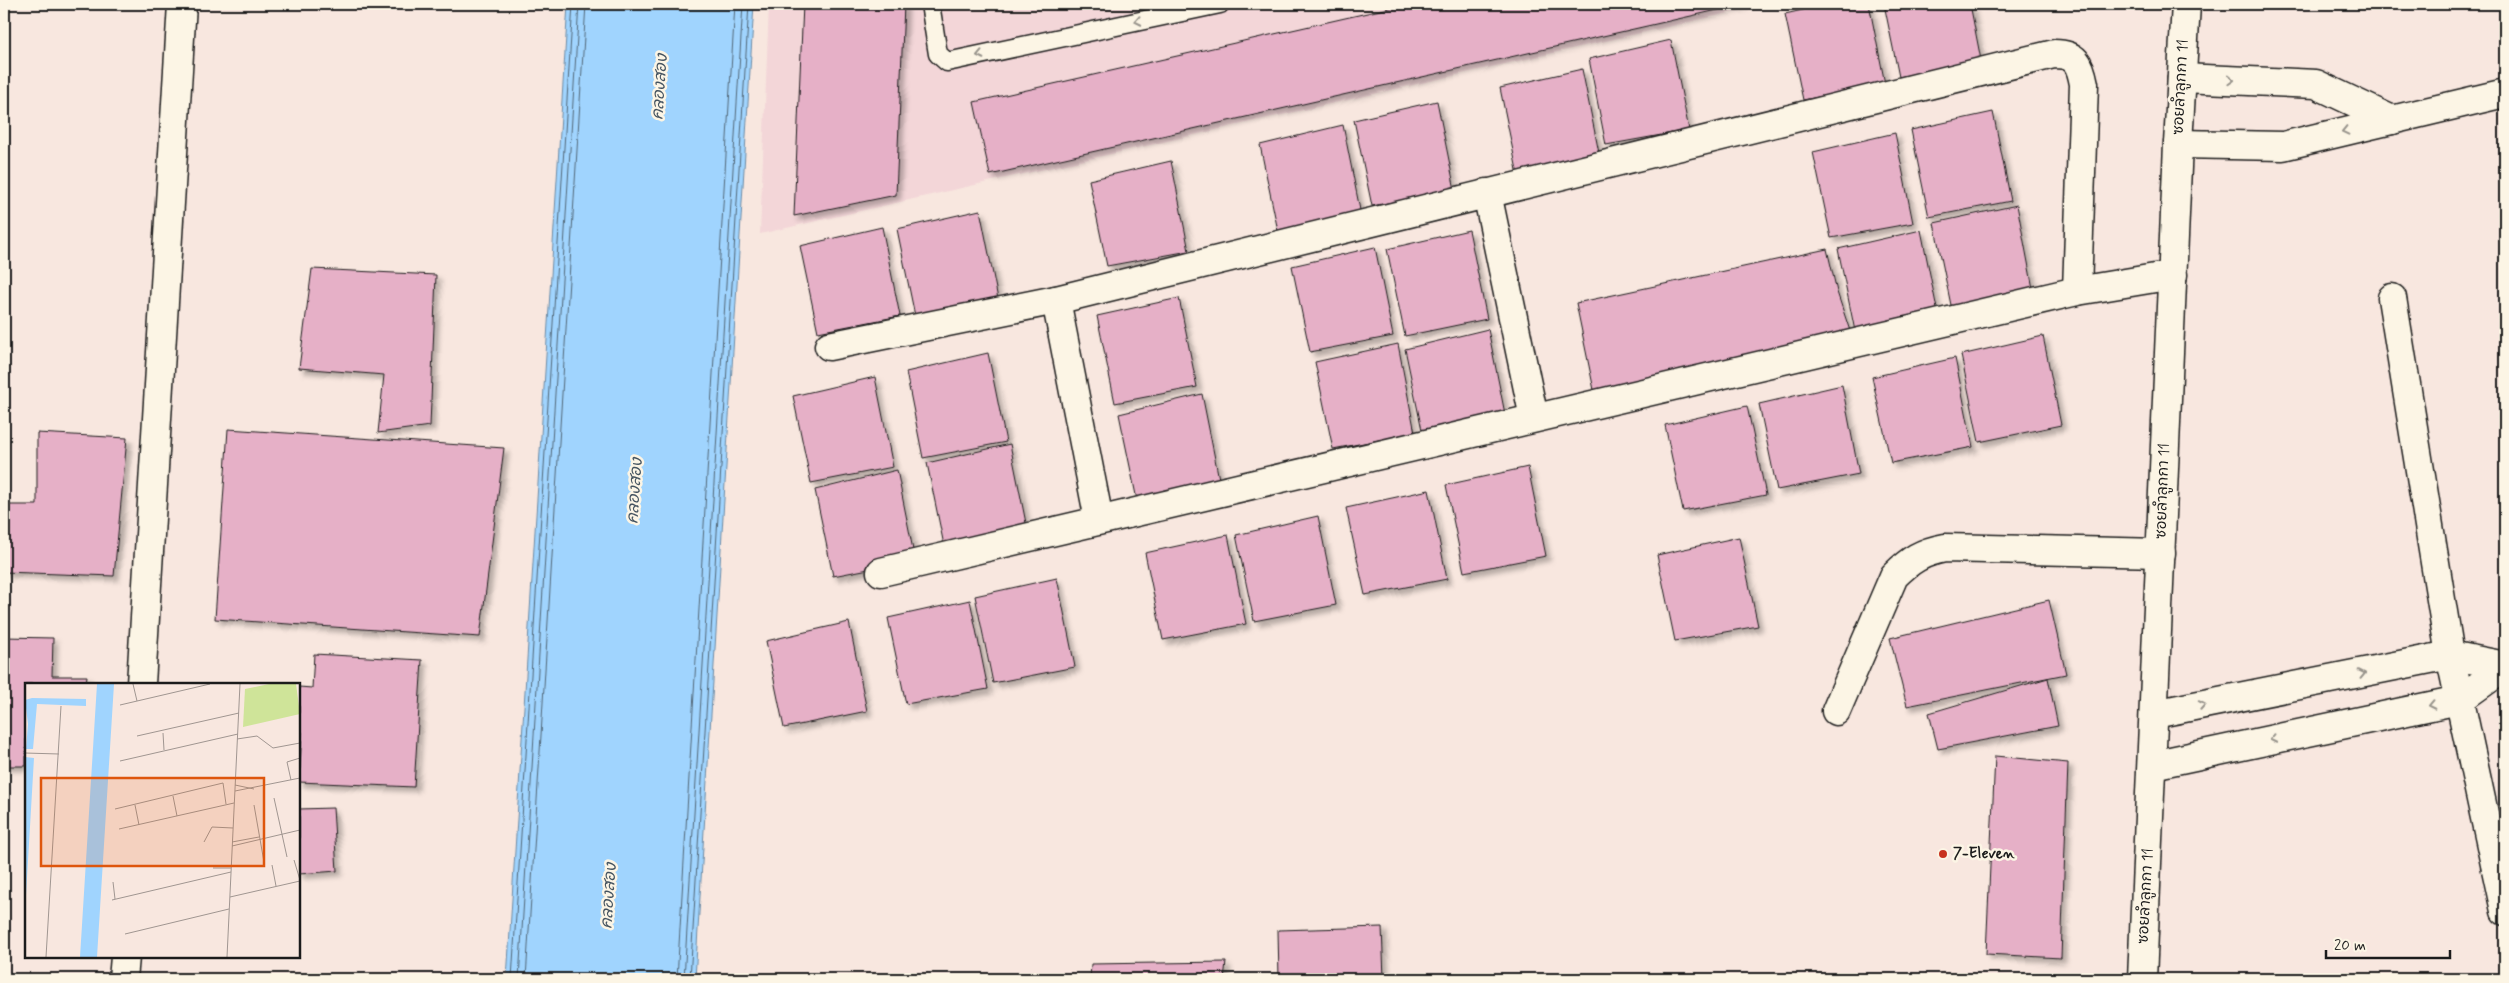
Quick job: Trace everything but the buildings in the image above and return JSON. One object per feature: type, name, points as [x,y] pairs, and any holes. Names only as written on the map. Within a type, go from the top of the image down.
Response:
[{"type":"street","points":[[141,683],[182,4]]},
{"type":"street","name":"ซอยลำลูกกา 11","points":[[2142,979],[2172,275],[2186,4]]},
{"type":"street","points":[[828,346],[1056,300],[2054,54],[2067,54],[2078,62],[2084,84],[2077,291]]},
{"type":"street","points":[[2182,78],[2316,84],[2392,120]]},
{"type":"street","points":[[2178,144],[2283,146],[2505,93]]},
{"type":"street","points":[[1487,193],[1534,418]]},
{"type":"street","points":[[881,572],[2077,291],[2172,275]]},
{"type":"street","points":[[2392,298],[2450,655],[2505,911]]},
{"type":"street","points":[[1056,300],[1098,520]]},
{"type":"street","points":[[1836,711],[1894,576],[1907,562],[1925,551],[1945,548],[2160,552]]},
{"type":"street","points":[[2154,714],[2450,655],[2505,666]]},
{"type":"street","points":[[2152,765],[2459,700],[2505,666]]},
{"type":"street","points":[[123,979],[125,958]]},
{"type":"lane","points":[[930,4],[938,54],[948,62],[1220,4]]},
{"type":"shaded area","points":[[769,4],[1768,4],[760,234]]},
{"type":"water","name":"คลองสอง","points":[[568,4],[754,4],[695,979],[507,979]]},
{"type":"place","name":"7-Eleven","points":[[1943,854]]}]
